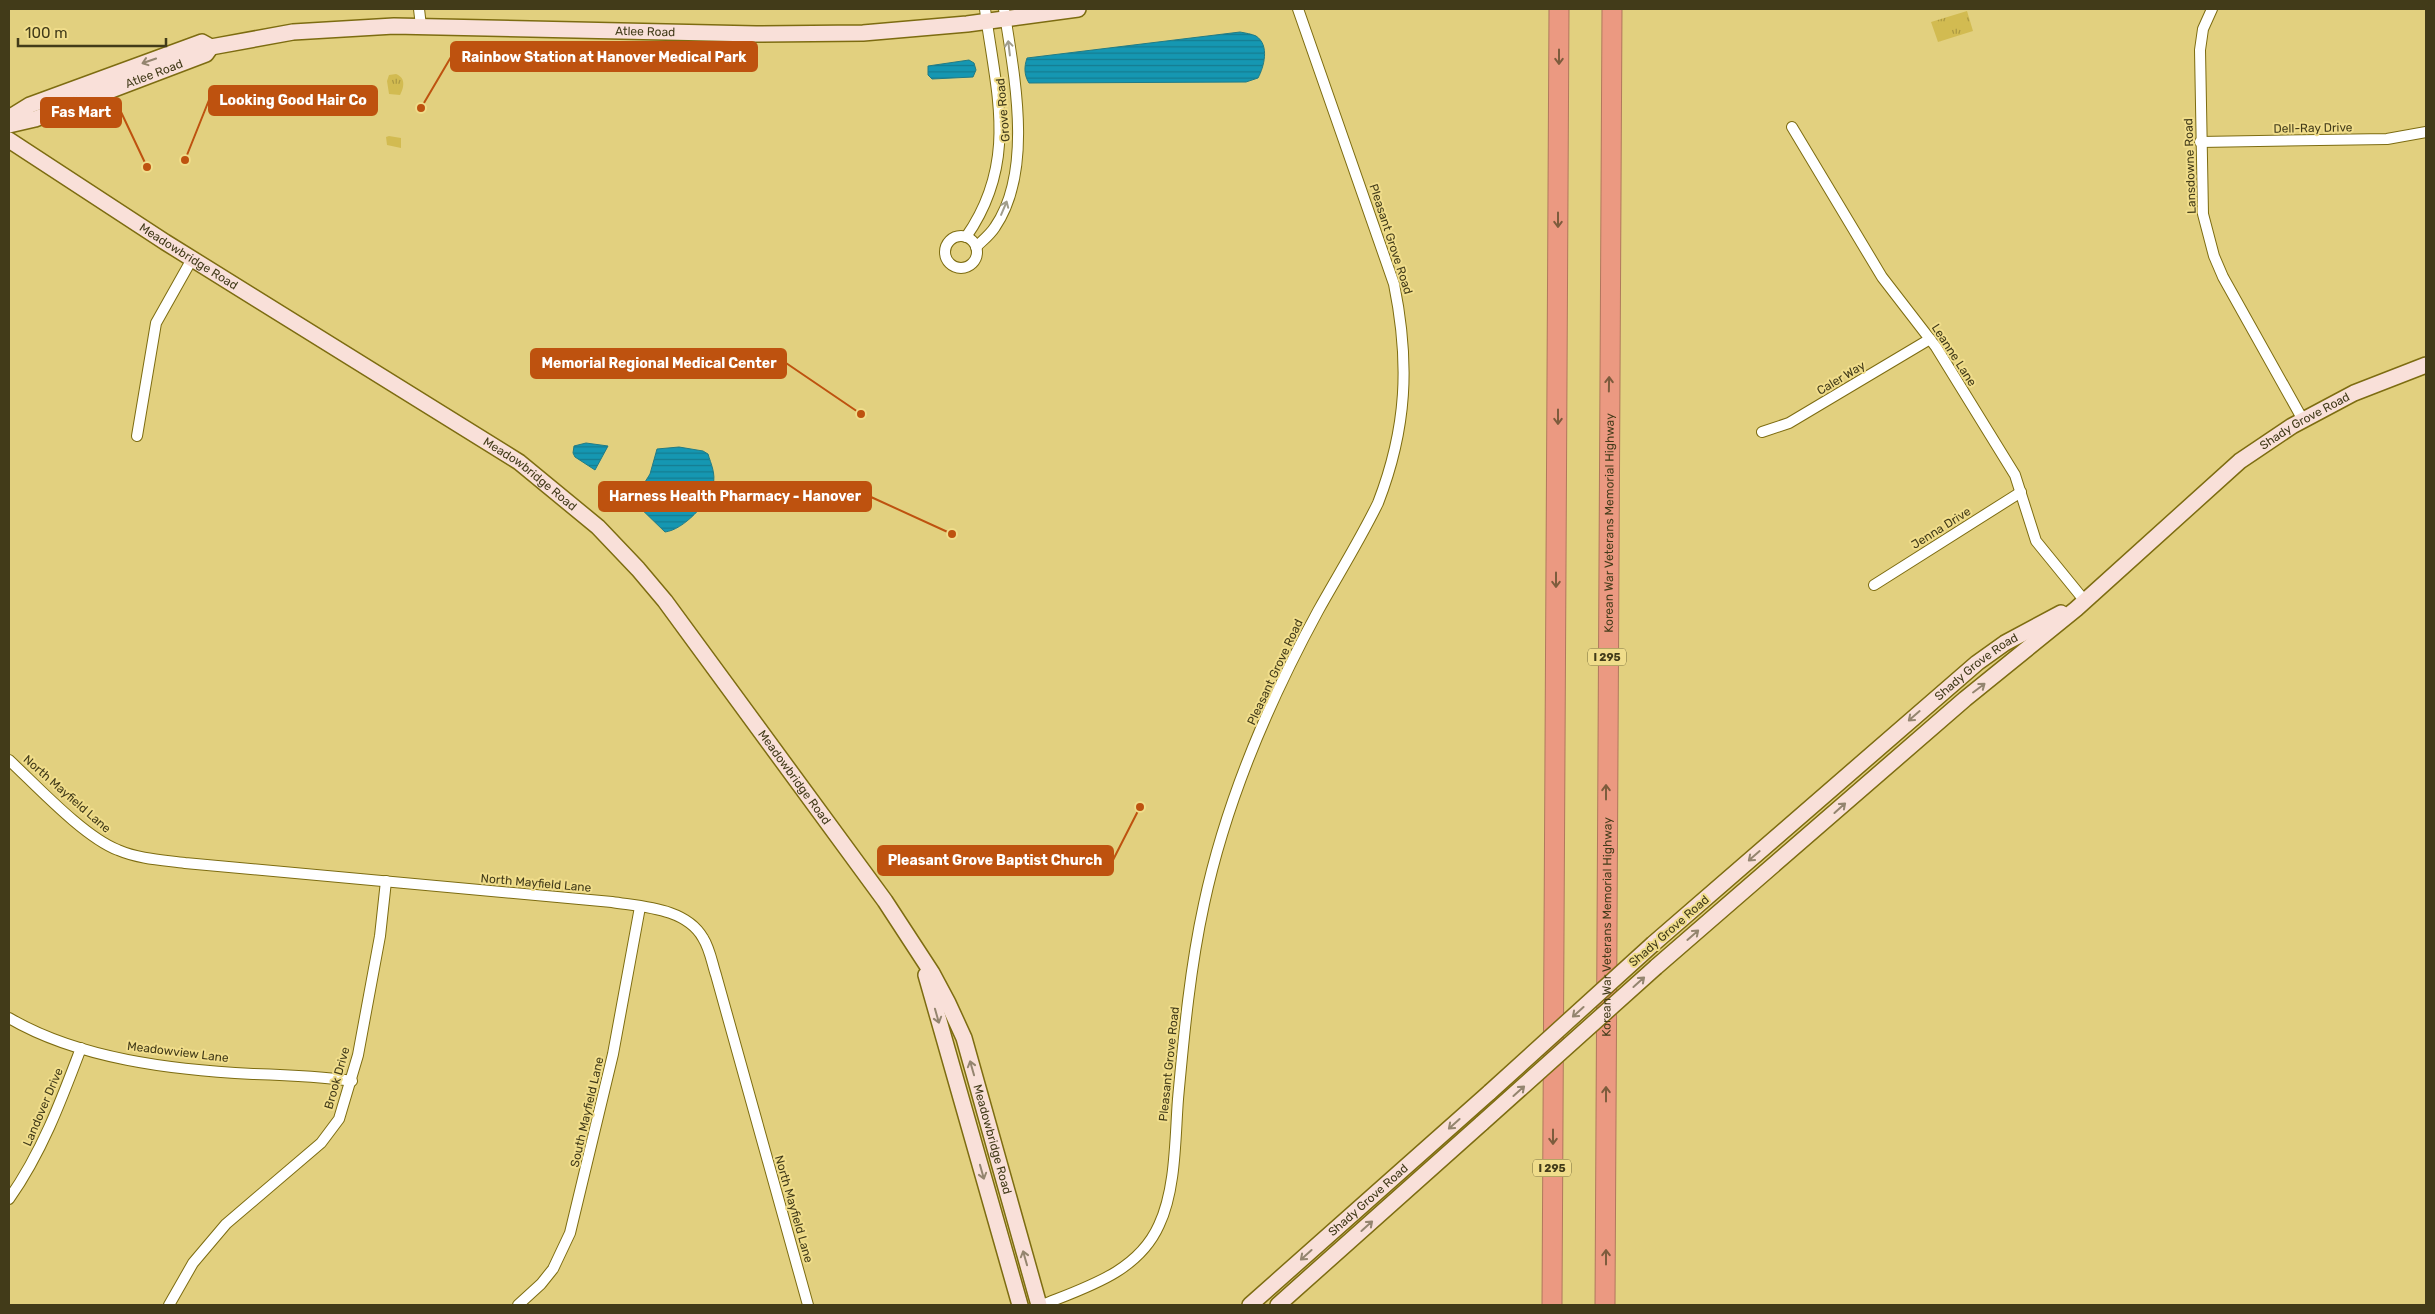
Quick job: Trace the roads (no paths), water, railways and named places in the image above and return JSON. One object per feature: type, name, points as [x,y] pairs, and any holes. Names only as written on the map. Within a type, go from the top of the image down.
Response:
[{"type":"highway","name":"I 295","points":[[1552,1305],[1559,9]]},
{"type":"highway","name":"Korean War Veterans Memorial Highway","points":[[1605,1305],[1612,9]]},
{"type":"highway","points":[[1541,1305],[1552,1248]]},
{"type":"main road","name":"Atlee Road","points":[[9,118],[30,105],[195,44],[202,42],[211,47],[293,32],[421,26],[756,34],[863,34],[986,15],[1078,9]]},
{"type":"main road","name":"Atlee Road","points":[[9,125],[35,119],[206,54],[211,47]]},
{"type":"main road","name":"Meadowbridge Road","points":[[9,140],[192,259],[508,455],[551,486],[598,527],[638,569],[665,601],[885,901],[919,952],[944,996],[964,1038],[1040,1305]]},
{"type":"main road","name":"Shady Grove Road","points":[[1278,1305],[1656,967],[1965,699],[2023,654],[2240,461],[2303,420],[2379,382],[2426,365]]},
{"type":"main road","name":"Shady Grove Road","points":[[1250,1305],[1653,944],[1977,663],[2005,643],[2084,600]]},
{"type":"main road","points":[[1791,824],[1804,840]]},
{"type":"main road","name":"Meadowbridge Road","points":[[919,952],[1020,1305]]},
{"type":"street","points":[[420,9],[421,26]]},
{"type":"street","name":"Pleasant Grove Road","points":[[1040,1305],[1104,1280],[1119,1271],[1143,1250],[1159,1225],[1168,1197],[1184,1031],[1196,945],[1219,842],[1238,783],[1291,663],[1378,503],[1388,480],[1399,435],[1405,370],[1402,320],[1394,284],[1298,9]]},
{"type":"street","name":"Lansdowne Road","points":[[2212,9],[2203,29],[2200,50],[2200,142],[2203,214],[2214,256],[2230,290],[2303,420]]},
{"type":"street","name":"Grove Road","points":[[986,15],[999,106],[998,153],[994,184],[988,201],[966,237],[956,237],[947,244],[945,254],[950,264],[959,268],[970,266],[976,258],[976,247],[995,227],[1008,198],[1016,164],[1019,142],[1018,120],[1005,14]]},
{"type":"street","name":"Leanne Lane","points":[[1792,127],[1882,277],[1930,339],[2015,475],[2036,541],[2084,600]]},
{"type":"street","name":"Dell-Ray Drive","points":[[2200,142],[2387,139],[2426,132]]},
{"type":"street","points":[[966,237],[976,247]]},
{"type":"street","points":[[137,436],[156,323],[192,259]]},
{"type":"street","name":"Caler Way","points":[[1762,432],[1789,423],[1930,339]]},
{"type":"street","name":"Jenna Drive","points":[[1874,585],[2021,492]]},
{"type":"street","name":"North Mayfield Lane","points":[[9,760],[88,833],[109,846],[132,855],[185,863],[612,902],[681,917],[695,927],[705,941],[808,1305]]},
{"type":"street","name":"Brook Drive","points":[[169,1305],[193,1263],[226,1224],[254,1197],[321,1144],[344,1106],[352,1081],[380,936],[386,881]]},
{"type":"street","name":"South Mayfield Lane","points":[[518,1305],[542,1284],[553,1268],[570,1232],[613,1054],[640,907]]},
{"type":"street","name":"Meadowview Lane","points":[[9,1018],[46,1036],[81,1048],[146,1062],[251,1074],[327,1077],[352,1081]]},
{"type":"street","name":"Landover Drive","points":[[9,1199],[41,1146],[81,1048]]},
{"type":"water","points":[[1240,32],[1256,36],[1263,45],[1264,50],[1264,62],[1258,78],[1246,82],[1029,83],[1025,74],[1027,58]]},
{"type":"water","points":[[969,60],[974,63],[976,70],[973,77],[932,79],[928,75],[928,66]]},
{"type":"water","points":[[586,443],[608,446],[595,470],[575,457],[573,453],[574,446]]},
{"type":"water","points":[[679,447],[703,451],[708,454],[713,469],[714,481],[711,492],[701,507],[680,526],[665,532],[633,501],[650,474],[657,449]]},
{"type":"place","name":"Rainbow Station at Hanover Medical Park","points":[[421,108]]},
{"type":"place","name":"Looking Good Hair Co","points":[[185,160]]},
{"type":"place","name":"Fas Mart","points":[[147,167]]},
{"type":"place","name":"Memorial Regional Medical Center","points":[[861,414]]},
{"type":"place","name":"Harness Health Pharmacy - Hanover","points":[[952,534]]},
{"type":"place","name":"Pleasant Grove Baptist Church","points":[[1140,807]]}]
